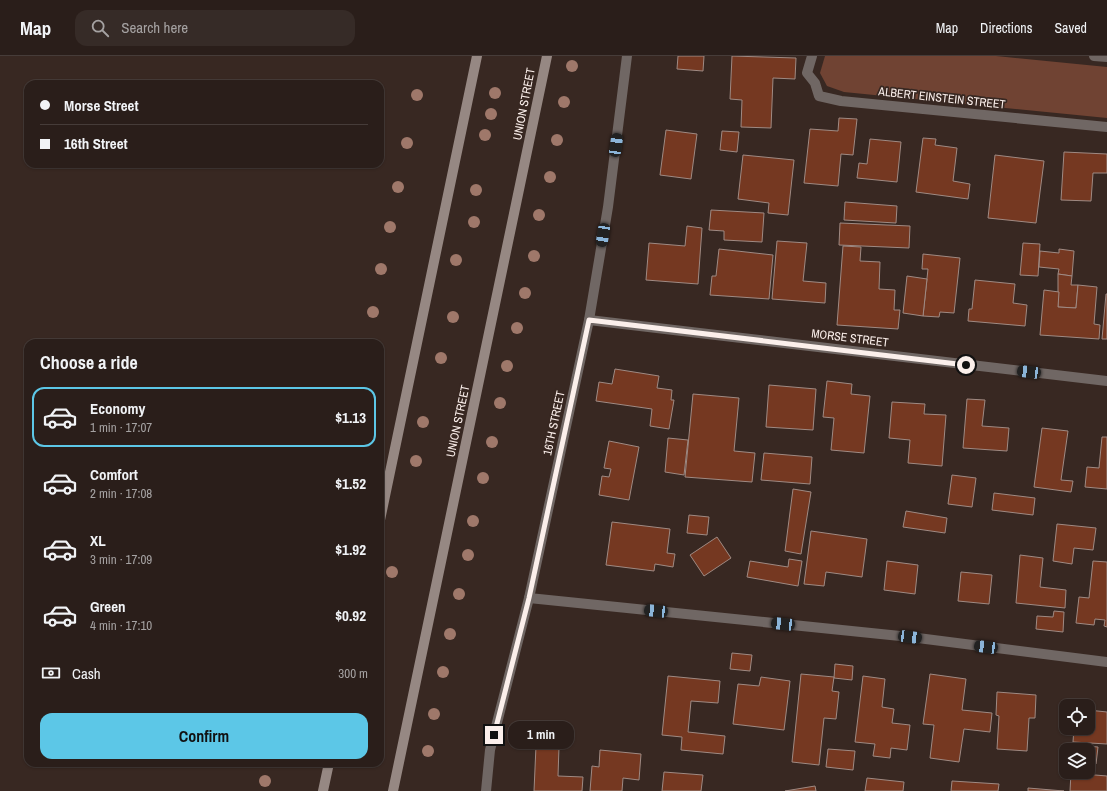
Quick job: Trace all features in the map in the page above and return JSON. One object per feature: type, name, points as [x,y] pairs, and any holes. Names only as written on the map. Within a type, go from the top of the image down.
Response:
[{"type":"main road","points":[[384,501],[477,56]]},
{"type":"main road","name":"UNION STREET","points":[[393,791],[547,56]]},
{"type":"main road","points":[[323,791],[328,767]]},
{"type":"street","name":"16TH STREET","points":[[486,791],[490,750],[529,598],[589,320],[608,207],[627,56]]},
{"type":"street","name":"ALBERT EINSTEIN STREET","points":[[812,56],[807,73],[815,84],[819,96],[841,101],[1107,127]]},
{"type":"street","points":[[1094,56],[1107,57]]},
{"type":"street","name":"MORSE STREET","points":[[589,320],[1107,381]]},
{"type":"street","points":[[529,598],[910,637],[1107,662]]},
{"type":"shaded area","points":[[825,56],[996,56],[1107,67],[1107,118],[844,92],[827,86],[820,73]]},
{"type":"building","points":[[678,56],[704,56],[703,71],[677,69]]},
{"type":"building","points":[[732,56],[796,58],[795,79],[773,78],[771,128],[741,127],[742,100],[730,99]]},
{"type":"building","points":[[839,118],[857,119],[853,155],[841,154],[838,186],[804,183],[810,129],[838,131]]},
{"type":"building","points":[[666,130],[697,134],[691,179],[660,175]]},
{"type":"building","points":[[722,131],[739,132],[737,152],[720,150]]},
{"type":"building","points":[[923,138],[936,139],[935,145],[957,148],[953,181],[970,184],[968,199],[916,192]]},
{"type":"building","points":[[870,139],[901,142],[897,182],[857,178],[859,163],[867,164]]},
{"type":"building","points":[[1064,152],[1107,154],[1107,173],[1093,173],[1091,201],[1061,200]]},
{"type":"building","points":[[743,155],[794,160],[788,215],[768,213],[769,203],[738,199]]},
{"type":"building","points":[[995,155],[1044,161],[1036,223],[988,218]]},
{"type":"building","points":[[845,202],[897,206],[896,223],[844,220]]},
{"type":"building","points":[[711,210],[764,213],[762,242],[724,240],[724,231],[709,230]]},
{"type":"building","points":[[840,223],[910,226],[909,248],[839,245]]},
{"type":"building","points":[[687,226],[702,228],[698,284],[646,280],[649,243],[685,246]]},
{"type":"building","points":[[777,241],[807,243],[803,281],[826,283],[825,303],[772,299]]},
{"type":"building","points":[[1023,243],[1040,244],[1038,276],[1020,275]]},
{"type":"building","points":[[843,246],[861,247],[860,261],[880,262],[879,289],[895,290],[894,310],[900,310],[898,329],[837,325]]},
{"type":"building","points":[[719,249],[773,255],[769,299],[710,295],[712,276],[716,276]]},
{"type":"building","points":[[1059,249],[1074,251],[1072,276],[1058,274],[1059,269],[1039,267],[1040,251],[1059,253]]},
{"type":"building","points":[[923,254],[960,258],[954,313],[940,312],[939,317],[923,316],[928,269],[922,269]]},
{"type":"building","points":[[1058,274],[1072,276],[1071,285],[1078,285],[1076,308],[1058,307]]},
{"type":"building","points":[[907,276],[927,279],[923,316],[903,313]]},
{"type":"building","points":[[975,280],[1015,284],[1013,303],[1027,305],[1025,326],[968,321],[969,309],[972,309]]},
{"type":"building","points":[[1078,285],[1097,287],[1094,324],[1100,325],[1099,339],[1040,335],[1044,290],[1059,292],[1058,307],[1076,308]]},
{"type":"building","points":[[1106,294],[1107,339],[1102,339]]},
{"type":"building","points":[[615,369],[659,376],[657,388],[672,390],[671,400],[674,400],[669,429],[650,426],[652,409],[596,401],[599,382],[612,384]]},
{"type":"building","points":[[827,381],[852,384],[851,394],[870,396],[864,453],[831,450],[834,418],[823,417]]},
{"type":"building","points":[[769,385],[816,389],[813,430],[766,427]]},
{"type":"building","points":[[693,394],[739,398],[734,451],[755,453],[752,482],[685,477]]},
{"type":"building","points":[[967,399],[985,400],[982,426],[1009,428],[1007,451],[963,448]]},
{"type":"building","points":[[892,402],[925,404],[924,414],[946,415],[942,466],[908,463],[910,440],[889,438]]},
{"type":"building","points":[[1042,428],[1068,431],[1061,480],[1073,481],[1071,492],[1034,487]]},
{"type":"building","points":[[1102,437],[1107,437],[1107,489],[1085,487],[1087,467],[1099,468]]},
{"type":"building","points":[[668,438],[688,440],[684,475],[665,472]]},
{"type":"building","points":[[609,441],[639,447],[629,500],[599,495],[602,476],[609,477],[611,469],[604,468]]},
{"type":"building","points":[[764,453],[812,457],[810,484],[761,480]]},
{"type":"building","points":[[952,475],[976,478],[972,507],[948,504]]},
{"type":"building","points":[[793,489],[811,492],[801,554],[785,551]]},
{"type":"building","points":[[994,493],[1035,498],[1033,515],[992,510]]},
{"type":"building","points":[[906,511],[947,518],[945,533],[903,527]]},
{"type":"building","points":[[689,515],[709,517],[707,535],[687,533]]},
{"type":"building","points":[[612,522],[670,529],[667,553],[675,554],[673,567],[655,564],[654,571],[606,565]]},
{"type":"building","points":[[1057,524],[1096,528],[1093,550],[1074,548],[1072,564],[1053,561]]},
{"type":"building","points":[[811,531],[867,539],[862,577],[826,572],[824,586],[804,584]]},
{"type":"building","points":[[717,537],[731,558],[704,576],[690,555]]},
{"type":"building","points":[[1020,555],[1043,558],[1040,587],[1066,590],[1065,608],[1016,603]]},
{"type":"building","points":[[789,559],[802,561],[798,586],[747,577],[750,561],[788,567]]},
{"type":"building","points":[[887,561],[918,565],[915,594],[884,590]]},
{"type":"building","points":[[1093,561],[1107,562],[1107,627],[1104,626],[1105,620],[1095,619],[1094,625],[1076,623],[1079,597],[1089,598]]},
{"type":"building","points":[[961,572],[992,575],[989,604],[958,601]]},
{"type":"building","points":[[1054,611],[1064,612],[1063,632],[1036,629],[1037,616],[1053,617]]},
{"type":"building","points":[[732,653],[752,655],[750,671],[730,669]]},
{"type":"building","points":[[835,664],[853,666],[852,680],[834,678]]},
{"type":"building","points":[[801,674],[834,677],[832,691],[839,692],[836,719],[824,718],[819,765],[792,762]]},
{"type":"building","points":[[930,674],[966,679],[962,710],[992,713],[990,732],[964,729],[959,762],[930,758],[934,725],[923,724]]},
{"type":"building","points":[[668,676],[720,681],[718,703],[691,701],[688,732],[725,736],[723,754],[681,750],[682,737],[662,735]]},
{"type":"building","points":[[863,676],[885,679],[882,707],[894,709],[892,723],[910,725],[907,750],[891,748],[890,758],[873,756],[875,744],[855,742]]},
{"type":"building","points":[[761,677],[790,681],[784,730],[733,724],[738,684],[759,686]]},
{"type":"building","points":[[997,692],[1036,695],[1035,718],[1029,718],[1027,751],[997,749],[999,716],[996,715]]},
{"type":"building","points":[[1095,711],[1107,712],[1107,744],[1073,742],[1074,735],[1095,735]]},
{"type":"building","points":[[536,746],[559,747],[558,776],[583,777],[582,791],[534,791]]},
{"type":"building","points":[[1095,747],[1098,747],[1095,764]]},
{"type":"building","points":[[828,749],[855,751],[853,770],[826,767]]},
{"type":"building","points":[[600,750],[641,754],[639,780],[623,778],[622,791],[590,791],[592,766],[599,767]]},
{"type":"building","points":[[664,772],[703,775],[701,791],[662,791]]},
{"type":"building","points":[[1095,775],[1107,776],[1107,791],[1070,791],[1071,779],[1095,779]]},
{"type":"building","points":[[867,778],[904,782],[903,791],[865,791]]},
{"type":"building","points":[[952,781],[999,784],[998,791],[951,791]]},
{"type":"building","points":[[815,786],[816,791],[785,791]]},
{"type":"building","points":[[1028,788],[1064,791],[1028,791]]},
{"type":"route","points":[[494,735],[529,598],[589,320],[966,365]]}]
